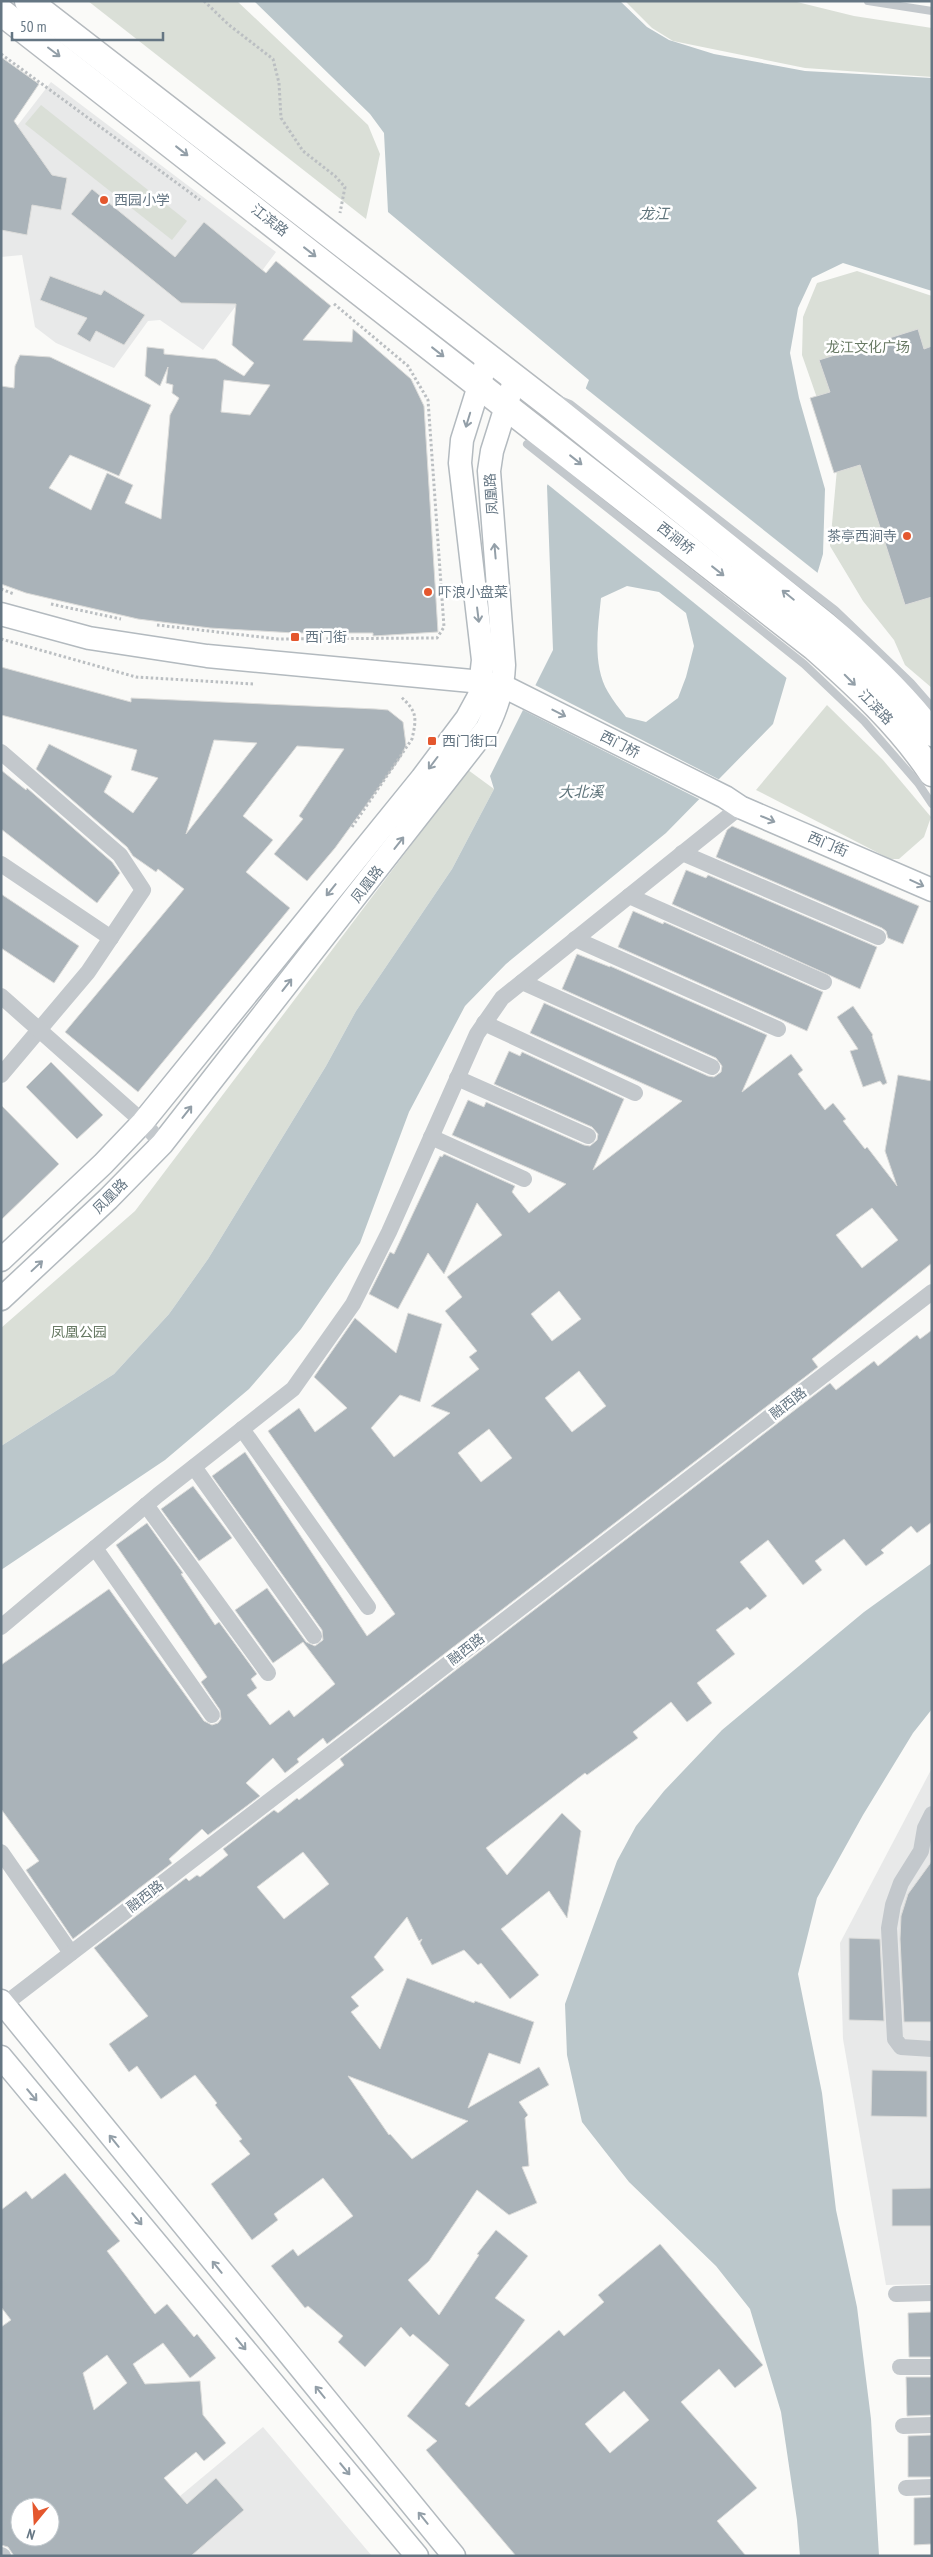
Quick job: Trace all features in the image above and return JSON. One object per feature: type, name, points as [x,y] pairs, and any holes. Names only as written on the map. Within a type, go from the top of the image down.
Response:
[{"type":"main road","name":"江滨路","points":[[28,1],[515,378],[556,402]]},
{"type":"main road","name":"江滨路","points":[[2,14],[507,405],[533,437]]},
{"type":"main road","name":"西涧桥","points":[[556,402],[820,637]]},
{"type":"main road","name":"西涧桥","points":[[533,437],[820,637]]},
{"type":"main road","name":"江滨路","points":[[820,637],[856,651],[898,694],[932,733]]},
{"type":"main road","name":"江滨路","points":[[820,637],[906,739],[932,773]]},
{"type":"street","name":"凤凰路","points":[[488,357],[462,440],[460,463],[484,660],[500,686]]},
{"type":"street","name":"凤凰路","points":[[1,1299],[108,1199],[162,1144],[487,728],[500,686],[504,665],[489,471],[492,451],[515,378]]},
{"type":"street","points":[[1,614],[88,638],[207,656],[500,686]]},
{"type":"street","name":"凤凰路","points":[[1,1260],[103,1164],[143,1122],[427,771],[467,718],[479,696],[500,686]]},
{"type":"street","name":"西门桥","points":[[500,686],[732,802]]},
{"type":"street","points":[[1,752],[120,855],[142,890],[88,972],[40,1032],[1,1074]]},
{"type":"street","points":[[1,1627],[146,1505],[293,1389],[353,1304],[389,1232],[477,1034],[502,998],[682,853],[732,802]]},
{"type":"street","name":"西门街","points":[[732,802],[932,890]]},
{"type":"street","points":[[682,853],[878,937]]},
{"type":"street","points":[[1,864],[111,938]]},
{"type":"street","points":[[629,896],[824,982]]},
{"type":"street","points":[[575,939],[778,1029]]},
{"type":"street","points":[[522,982],[712,1067]]},
{"type":"street","points":[[1,996],[143,1122],[162,1144]]},
{"type":"street","points":[[484,1023],[635,1093]]},
{"type":"street","points":[[456,1078],[588,1136]]},
{"type":"street","points":[[430,1137],[524,1179]]},
{"type":"street","name":"融西路","points":[[2,2004],[932,1292]]},
{"type":"street","points":[[242,1428],[368,1607]]},
{"type":"street","points":[[194,1467],[314,1636]]},
{"type":"street","points":[[146,1505],[268,1673]]},
{"type":"street","points":[[95,1548],[212,1715]]},
{"type":"street","points":[[932,1814],[925,1828],[921,1851],[896,1893],[889,1928],[895,2039],[901,2047],[932,2049]]},
{"type":"street","points":[[1,1852],[71,1953]]},
{"type":"street","points":[[2,2004],[454,2556]]},
{"type":"street","points":[[1,2057],[417,2556]]},
{"type":"street","points":[[896,2294],[932,2293]]},
{"type":"street","points":[[900,2368],[932,2367]]},
{"type":"street","points":[[903,2426],[932,2425]]},
{"type":"street","points":[[906,2488],[932,2487]]},
{"type":"lane","points":[[868,1],[932,11]]},
{"type":"lane","points":[[820,637],[911,682],[932,707]]},
{"type":"lane","points":[[820,637],[864,721],[918,783],[932,804]]},
{"type":"path","points":[[204,1],[229,25],[272,59],[279,83],[281,118],[303,151],[335,176],[345,187],[338,220]]},
{"type":"path","points":[[1,54],[203,202]]},
{"type":"path","points":[[152,624],[278,639],[437,638],[444,627],[428,400],[408,366],[327,298]]},
{"type":"path","points":[[1,589],[17,595]]},
{"type":"path","points":[[43,602],[124,620]]},
{"type":"path","points":[[1,639],[136,677],[256,684]]},
{"type":"path","points":[[347,835],[412,739],[416,723],[412,707],[395,692]]},
{"type":"shaded area","name":"西园小学","points":[[51,82],[276,252],[203,350],[160,320],[148,321],[114,368],[56,343],[35,327],[22,255],[1,257],[1,147]]},
{"type":"shaded area","points":[[932,1768],[932,2284],[886,2285],[843,2039],[840,1943]]},
{"type":"shaded area","points":[[263,2427],[372,2556],[108,2556]]},
{"type":"green space","points":[[88,1],[237,1],[368,125],[380,154],[366,219]]},
{"type":"green space","points":[[625,1],[793,1],[854,16],[932,28],[932,77],[805,68],[673,41],[652,28]]},
{"type":"green space","points":[[41,105],[187,221],[172,240],[25,124]]},
{"type":"green space","name":"龙江文化广场","points":[[857,271],[932,296],[932,688],[905,665],[894,640],[863,601],[830,546],[838,458],[802,355],[803,317],[817,283]]},
{"type":"green space","points":[[827,705],[883,760],[931,817],[924,837],[899,859],[890,859],[756,790]]},
{"type":"green space","name":"凤凰公园","points":[[464,767],[494,789],[452,869],[356,1011],[326,1066],[208,1259],[169,1314],[114,1374],[1,1446],[1,1328],[135,1211],[418,836]]},
{"type":"water","points":[[254,1],[620,1],[647,27],[669,40],[714,54],[805,71],[932,78],[932,291],[843,263],[812,278],[798,308],[790,353],[799,398],[825,489],[823,554],[773,724],[666,833],[506,964],[465,1006],[409,1112],[360,1243],[301,1329],[249,1389],[165,1460],[1,1570],[1,1446],[114,1374],[169,1314],[208,1259],[326,1066],[356,1011],[452,869],[494,789],[490,776],[553,650],[547,486],[589,380],[388,212],[384,133],[370,114]],"holes":[[[627,586],[659,592],[686,613],[694,646],[678,698],[646,722],[626,717],[610,695],[603,681],[597,646],[601,598]]]},
{"type":"water","points":[[932,1563],[932,1709],[913,1733],[863,1815],[817,1898],[798,1974],[822,2093],[836,2210],[857,2307],[871,2419],[879,2556],[800,2556],[797,2520],[781,2412],[750,2309],[716,2266],[629,2182],[582,2122],[567,2055],[565,2004],[617,1861],[636,1826],[664,1791],[722,1730],[864,1612]]},
{"type":"pier","points":[[584,387],[819,574],[788,679],[546,483]]},
{"type":"pier","points":[[533,684],[722,781],[703,801],[521,709]]},
{"type":"building","points":[[1,57],[39,84],[14,121],[52,175],[67,178],[61,210],[32,205],[27,235],[1,230]]},
{"type":"building","points":[[92,189],[175,257],[204,222],[266,273],[276,261],[331,306],[303,340],[352,342],[353,329],[411,379],[424,406],[438,632],[373,636],[373,633],[294,633],[210,628],[138,619],[26,593],[1,584],[1,386],[14,388],[15,366],[20,355],[50,357],[151,405],[119,476],[70,455],[49,488],[91,510],[107,473],[133,485],[125,503],[161,519],[170,415],[179,398],[172,393],[173,385],[166,383],[168,367],[160,386],[145,376],[147,347],[164,349],[164,354],[216,359],[244,376],[254,363],[232,345],[236,304],[181,303],[71,214]],"holes":[[[224,380],[270,385],[250,415],[221,412]]]},
{"type":"building","points":[[50,276],[101,295],[104,290],[145,315],[124,345],[96,331],[90,342],[77,334],[87,318],[40,300]]},
{"type":"building","name":"茶亭西涧寺","points":[[918,329],[924,349],[932,346],[932,597],[905,605],[860,465],[834,473],[810,398],[830,392],[819,360]]},
{"type":"building","points":[[1,667],[131,702],[131,698],[388,710],[403,722],[406,745],[401,757],[335,848],[307,881],[274,854],[303,819],[299,816],[344,749],[297,746],[243,816],[273,840],[246,872],[290,908],[138,1092],[65,1032],[184,889],[158,869],[156,872],[133,856],[127,847],[36,769],[49,744],[112,776],[104,792],[133,813],[158,778],[131,770],[137,750],[1,715]],"holes":[[[214,740],[257,743],[186,834]]]},
{"type":"building","points":[[1,770],[26,790],[27,788],[112,862],[120,873],[97,903],[1,829]]},
{"type":"building","points":[[732,826],[919,906],[903,944],[888,938],[886,931],[882,928],[716,857],[727,830]]},
{"type":"building","points":[[686,870],[706,878],[708,875],[877,947],[860,989],[672,904]]},
{"type":"building","points":[[1,894],[79,946],[54,983],[1,948]]},
{"type":"building","points":[[633,911],[663,924],[664,922],[823,992],[807,1031],[618,947]]},
{"type":"building","points":[[577,954],[610,966],[767,1035],[742,1092],[791,1054],[803,1070],[798,1074],[825,1110],[833,1103],[846,1119],[843,1121],[865,1149],[867,1147],[897,1186],[885,1151],[898,1075],[932,1081],[932,1263],[812,1359],[818,1367],[327,1744],[323,1738],[297,1759],[299,1762],[285,1773],[273,1758],[246,1783],[260,1796],[208,1835],[202,1829],[169,1859],[172,1863],[73,1939],[26,1870],[39,1861],[1,1809],[1,1665],[109,1589],[204,1721],[212,1725],[218,1723],[221,1719],[220,1710],[201,1682],[207,1677],[116,1545],[147,1523],[183,1573],[181,1574],[215,1625],[219,1622],[257,1674],[251,1679],[257,1688],[247,1695],[270,1725],[289,1710],[294,1717],[335,1684],[303,1642],[273,1663],[235,1610],[267,1588],[306,1642],[315,1646],[323,1640],[322,1630],[212,1476],[245,1452],[367,1636],[395,1614],[268,1431],[299,1408],[315,1432],[347,1408],[314,1377],[355,1318],[396,1353],[408,1313],[442,1324],[420,1402],[400,1395],[371,1428],[394,1457],[450,1413],[431,1406],[479,1369],[469,1357],[477,1351],[445,1311],[462,1297],[447,1277],[502,1235],[477,1203],[444,1274],[428,1253],[398,1309],[369,1294],[390,1252],[394,1254],[440,1156],[442,1157],[444,1154],[515,1186],[512,1192],[529,1213],[566,1184],[452,1135],[468,1100],[484,1107],[486,1102],[584,1145],[590,1146],[597,1140],[598,1134],[592,1127],[494,1084],[509,1051],[520,1056],[522,1052],[624,1099],[593,1170],[682,1101],[530,1033],[544,1003],[708,1076],[714,1077],[721,1072],[722,1066],[716,1058],[562,989]],"holes":[[[872,1208],[898,1240],[862,1268],[836,1235]],[[559,1291],[581,1319],[552,1341],[531,1314]],[[579,1371],[606,1406],[572,1432],[545,1398]],[[489,1429],[512,1458],[481,1482],[458,1453]]]},
{"type":"building","points":[[853,1006],[873,1035],[887,1083],[883,1085],[880,1081],[863,1087],[850,1051],[858,1049],[837,1017]]},
{"type":"building","points":[[51,1062],[103,1115],[77,1139],[26,1087]]},
{"type":"building","points":[[1,1105],[59,1164],[1,1220]]},
{"type":"building","points":[[932,1330],[932,1522],[917,1533],[911,1526],[881,1550],[884,1553],[866,1566],[844,1539],[815,1561],[822,1570],[803,1585],[768,1540],[740,1562],[767,1596],[750,1610],[747,1607],[716,1630],[735,1654],[697,1683],[712,1703],[687,1722],[671,1702],[633,1732],[638,1738],[587,1775],[585,1773],[486,1848],[507,1875],[562,1813],[581,1831],[567,1918],[549,1891],[501,1929],[539,1975],[510,1999],[481,1963],[478,1965],[464,1950],[432,1965],[420,1943],[422,1939],[419,1941],[407,1917],[374,1957],[384,1970],[351,1997],[359,2006],[351,2012],[380,2049],[407,1978],[474,2003],[475,2001],[534,2022],[520,2064],[489,2053],[468,2108],[539,2067],[549,2085],[519,2102],[528,2115],[525,2118],[529,2166],[522,2167],[537,2203],[509,2215],[477,2190],[429,2261],[408,2280],[439,2315],[479,2255],[477,2254],[496,2230],[528,2256],[495,2298],[525,2320],[465,2404],[469,2407],[559,2330],[564,2336],[604,2302],[598,2295],[660,2244],[763,2365],[735,2388],[719,2369],[681,2402],[757,2488],[717,2521],[746,2556],[516,2556],[426,2450],[437,2441],[407,2416],[449,2365],[413,2334],[410,2337],[401,2327],[365,2367],[338,2342],[343,2336],[308,2306],[305,2308],[271,2266],[293,2249],[298,2256],[353,2216],[323,2178],[274,2214],[278,2220],[252,2240],[211,2184],[250,2154],[239,2141],[242,2139],[215,2105],[217,2103],[195,2075],[161,2099],[137,2066],[129,2072],[109,2044],[148,2016],[94,1948],[186,1878],[189,1881],[197,1875],[200,1877],[228,1855],[223,1849],[274,1810],[278,1813],[297,1798],[299,1800],[344,1765],[340,1759],[830,1383],[836,1390],[874,1361],[878,1366],[917,1335],[920,1339]],"holes":[[[303,1852],[329,1884],[284,1919],[257,1887]],[[348,2076],[468,2121],[412,2159],[389,2135]],[[624,2391],[649,2420],[610,2453],[585,2424]]]},
{"type":"building","points":[[193,1486],[232,1538],[199,1561],[161,1509]]},
{"type":"building","points":[[932,1861],[932,2022],[904,2022],[900,1939],[901,1916],[908,1894]]},
{"type":"building","points":[[849,1938],[880,1939],[884,2021],[849,2020]]},
{"type":"building","points":[[872,2070],[927,2071],[927,2117],[871,2116]]},
{"type":"building","points":[[65,2173],[120,2241],[107,2251],[155,2314],[167,2304],[194,2337],[197,2334],[216,2358],[190,2378],[163,2343],[133,2364],[145,2384],[200,2381],[203,2415],[226,2443],[204,2461],[196,2452],[164,2478],[187,2504],[216,2478],[244,2510],[191,2556],[14,2556],[8,2547],[1,2545],[1,2327],[11,2320],[1,2307],[1,2210],[26,2191],[32,2199]],"holes":[[[107,2355],[127,2383],[94,2410],[83,2373]]]},
{"type":"building","points":[[932,2188],[932,2226],[892,2226],[892,2189]]},
{"type":"building","points":[[932,2312],[932,2357],[909,2357],[908,2313]]},
{"type":"building","points":[[906,2377],[932,2377],[932,2415],[907,2416]]},
{"type":"building","points":[[932,2435],[932,2477],[908,2477],[908,2436]]},
{"type":"building","points":[[932,2497],[932,2544],[914,2545],[914,2498]]},
{"type":"place","name":"西园小学","points":[[104,200]]},
{"type":"place","name":"茶亭西涧寺","points":[[907,536]]},
{"type":"place","name":"吓浪小盘菜","points":[[428,592]]},
{"type":"place","name":"西门街","points":[[295,637]]},
{"type":"place","name":"西门街口","points":[[432,741]]},
{"type":"water label","name":"龙江","points":[[654,213]]},
{"type":"water label","name":"大北溪","points":[[581,791]]}]
